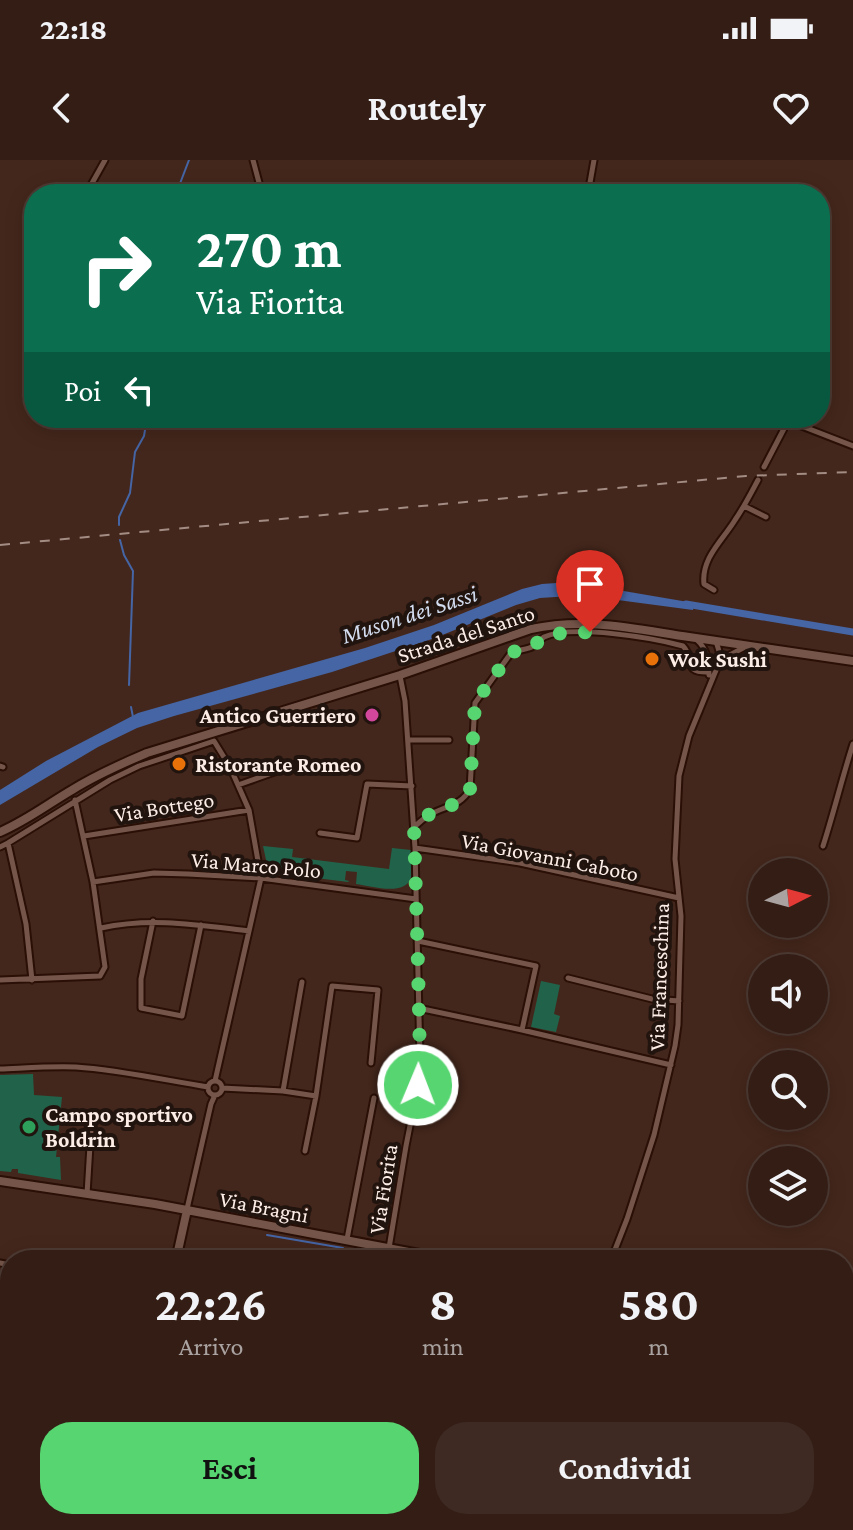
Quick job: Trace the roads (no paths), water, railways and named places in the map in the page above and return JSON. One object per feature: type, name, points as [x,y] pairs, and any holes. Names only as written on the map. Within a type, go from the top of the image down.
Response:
[{"type":"main road","name":"Strada del Santo","points":[[0,832],[74,788],[147,753],[194,742],[553,624],[592,623],[853,661]]},
{"type":"main road","points":[[0,1181],[187,1210],[178,1250]]},
{"type":"main road","name":"Via Bragni","points":[[187,1210],[399,1250]]},
{"type":"street","points":[[92,184],[105,160]]},
{"type":"street","points":[[253,160],[259,184]]},
{"type":"street","points":[[590,184],[594,160]]},
{"type":"street","points":[[764,467],[784,428]]},
{"type":"street","points":[[806,428],[853,446]]},
{"type":"street","points":[[714,590],[704,584],[703,573],[709,558],[758,480]]},
{"type":"street","points":[[744,506],[766,517]]},
{"type":"street","points":[[414,827],[430,814],[466,797],[470,789],[475,703],[511,653],[531,648],[544,637],[562,633],[600,633],[683,646],[688,652],[689,666],[699,672],[709,672]]},
{"type":"street","points":[[694,638],[708,657]]},
{"type":"street","points":[[708,657],[716,641]]},
{"type":"street","name":"Via Franceschina","points":[[615,1250],[654,1135],[675,1046],[681,916],[675,842],[679,776],[685,749],[721,658],[716,641]]},
{"type":"street","name":"Via Franceschina","points":[[718,667],[726,657],[748,645]]},
{"type":"street","name":"Via Franceschina","points":[[707,691],[708,657]]},
{"type":"street","name":"Via Fiorita","points":[[389,1248],[420,1059],[412,786],[400,675]]},
{"type":"street","points":[[408,740],[449,740]]},
{"type":"street","name":"Strada del Santo","points":[[0,847],[110,780],[194,742],[214,741],[238,785]]},
{"type":"street","points":[[823,846],[853,744]]},
{"type":"street","points":[[215,1081],[261,878],[249,810],[238,785],[300,763]]},
{"type":"street","points":[[320,833],[357,838],[367,784],[412,786]]},
{"type":"street","points":[[0,980],[100,976],[105,967],[93,882],[75,800]]},
{"type":"street","name":"Via Bottego","points":[[84,836],[249,810]]},
{"type":"street","points":[[38,811],[44,820]]},
{"type":"street","points":[[8,843],[26,924],[32,980]]},
{"type":"street","name":"Via Giovanni Caboto","points":[[415,848],[520,863],[679,898]]},
{"type":"street","name":"Via Marco Polo","points":[[93,882],[154,873],[261,878],[416,899]]},
{"type":"street","points":[[101,928],[153,921],[249,931]]},
{"type":"street","points":[[153,921],[141,979],[141,1008],[182,1016],[201,925]]},
{"type":"street","points":[[417,941],[536,966],[522,1030]]},
{"type":"street","points":[[568,978],[652,999],[679,1001]]},
{"type":"street","points":[[283,1091],[302,982]]},
{"type":"street","points":[[305,1151],[332,986],[378,990],[371,1063]]},
{"type":"street","points":[[418,1008],[671,1065]]},
{"type":"street","points":[[0,1069],[79,1067],[208,1087]]},
{"type":"street","points":[[208,1087],[215,1081]]},
{"type":"street","points":[[215,1081],[222,1088]]},
{"type":"street","points":[[208,1087],[210,1093],[215,1095],[222,1088]]},
{"type":"street","points":[[222,1088],[316,1096]]},
{"type":"street","name":"Via Bragni","points":[[187,1210],[215,1095]]},
{"type":"street","points":[[347,1240],[374,1098]]},
{"type":"street","points":[[87,1195],[92,1113]]},
{"type":"water","points":[[571,582],[694,603],[693,610],[595,597],[540,598],[435,638],[332,672],[137,728],[98,747],[0,805],[0,790],[46,761],[138,713],[365,648],[434,625],[522,589]]},
{"type":"waterway","points":[[180,184],[189,160]]},
{"type":"waterway","points":[[119,525],[119,517],[130,493],[135,452],[145,428]]},
{"type":"waterway","points":[[120,540],[133,571],[129,685]]},
{"type":"waterway","name":"Muson dei Sassi","points":[[686,604],[853,632]]},
{"type":"waterway","points":[[131,707],[133,717]]},
{"type":"waterway","points":[[267,1235],[343,1248]]},
{"type":"railway","points":[[0,545],[746,476],[853,472]]},
{"type":"place","name":"Wok Sushi","points":[[652,659]]},
{"type":"place","name":"Antico Guerriero","points":[[372,715]]},
{"type":"place","name":"Ristorante Romeo","points":[[179,764]]},
{"type":"place","name":"Campo sportivo Boldrin","points":[[29,1127]]}]
